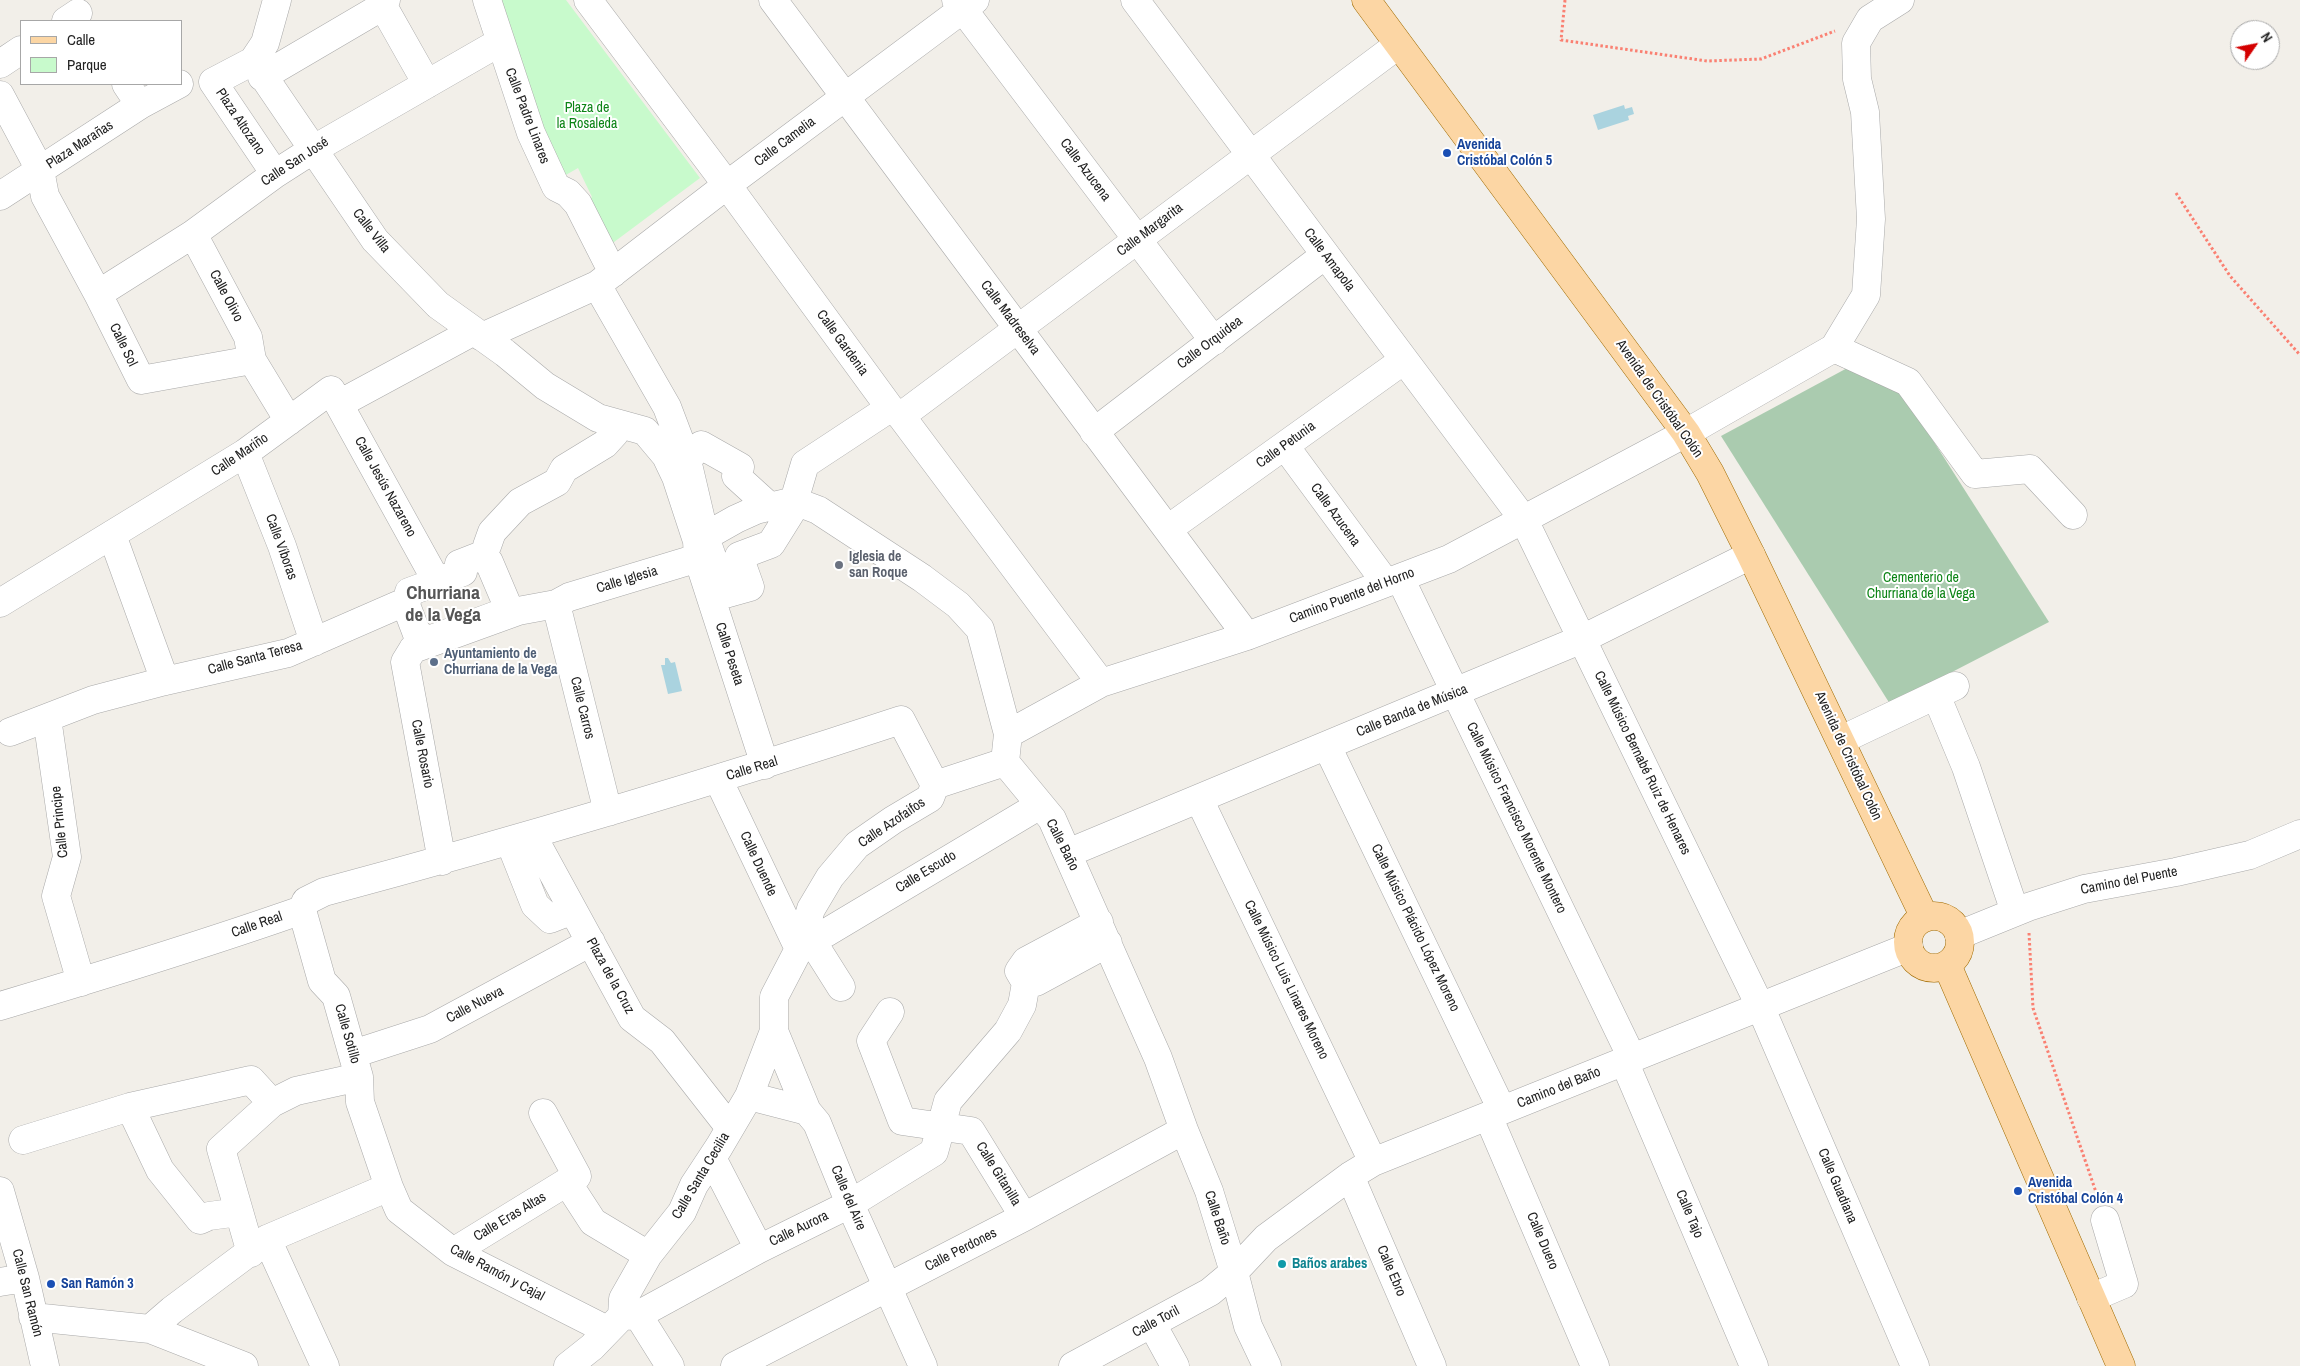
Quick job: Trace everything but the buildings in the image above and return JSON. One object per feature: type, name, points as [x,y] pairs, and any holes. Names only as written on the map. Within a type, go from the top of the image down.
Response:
[{"type":"main road","name":"Avenida de Cristóbal Colón","points":[[1366,0],[1686,433],[1710,473],[1751,555],[1925,918]]},
{"type":"main road","points":[[1925,918],[1942,918],[1949,921],[1959,935],[1958,952],[1947,965],[1939,968],[1922,965],[1916,960],[1909,947],[1912,929],[1925,918]]},
{"type":"main road","points":[[1947,965],[2121,1366]]},
{"type":"street","name":"Plaza Altozano","points":[[275,174],[213,82],[258,69],[277,0]]},
{"type":"street","name":"Calle Padre Linares","points":[[487,0],[531,133],[556,187],[568,193],[578,204],[605,279],[667,406],[680,451]]},
{"type":"street","name":"Calle Gardenia","points":[[588,0],[895,412],[1101,682]]},
{"type":"street","name":"Calle Madreselva","points":[[773,0],[1246,636]]},
{"type":"street","name":"Calle Amapola","points":[[1135,0],[1524,520]]},
{"type":"street","points":[[1900,0],[1870,20],[1856,42],[1857,79],[1865,112],[1871,219],[1866,295],[1834,348],[1908,382],[1975,474],[2030,469],[2073,515]]},
{"type":"street","points":[[314,149],[258,69],[384,3],[427,84]]},
{"type":"street","name":"Calle Camelia","points":[[605,279],[845,97],[965,3]]},
{"type":"street","name":"Calle Azucena","points":[[965,3],[1214,341]]},
{"type":"street","name":"Calle San José","points":[[98,294],[193,234],[275,174],[314,149],[500,42]]},
{"type":"street","name":"Calle Margarita","points":[[773,506],[805,464],[895,412],[1018,329],[1398,45]]},
{"type":"street","points":[[0,64],[20,51]]},
{"type":"street","name":"Plaza Marañas","points":[[182,82],[186,80],[213,82]]},
{"type":"street","name":"Plaza Marañas","points":[[0,95],[40,170],[133,95],[172,85]]},
{"type":"street","name":"Calle Villa","points":[[314,149],[375,240],[438,305],[545,386],[598,418],[645,431],[680,451]]},
{"type":"street","points":[[0,196],[40,170]]},
{"type":"street","name":"Calle Sol","points":[[40,170],[45,196],[98,294],[141,380],[252,360]]},
{"type":"street","name":"Calle Olivo","points":[[193,234],[248,337],[252,360]]},
{"type":"street","name":"Calle Orquidea","points":[[1094,432],[1326,255]]},
{"type":"street","points":[[339,404],[449,344],[478,334],[605,279]]},
{"type":"street","name":"Calle Villa","points":[[438,305],[449,344]]},
{"type":"street","name":"Camino Puente del Horno","points":[[1008,734],[1101,682],[1246,636],[1449,558],[1686,433],[1834,348]]},
{"type":"street","points":[[252,360],[288,421]]},
{"type":"street","name":"Calle Petunia","points":[[1168,529],[1404,360]]},
{"type":"street","name":"Calle Mariño","points":[[0,603],[245,453],[331,390],[339,404]]},
{"type":"street","name":"Calle Jesús Nazareno","points":[[339,404],[431,571]]},
{"type":"street","points":[[413,649],[398,605],[402,584],[482,551],[492,532],[520,502],[557,482],[564,469],[606,444],[616,433],[618,424]]},
{"type":"street","points":[[702,445],[740,467],[736,476],[773,506],[791,512],[771,544],[739,556],[750,587],[725,594],[700,546],[676,476],[680,451],[702,445]]},
{"type":"street","name":"Calle Azucena","points":[[1285,446],[1393,581]]},
{"type":"street","name":"Calle Víboras","points":[[245,453],[282,546],[314,642]]},
{"type":"street","points":[[773,506],[818,510],[922,578],[958,605],[980,629],[1008,734],[1005,762]]},
{"type":"street","name":"Calle Iglesia","points":[[413,649],[518,611],[556,604],[700,546],[736,518],[773,506]]},
{"type":"street","name":"Calle Músico Bernabé Ruiz de Henares","points":[[1524,520],[1760,1006]]},
{"type":"street","points":[[112,535],[166,681]]},
{"type":"street","name":"Calle Peseta","points":[[700,546],[765,765]]},
{"type":"street","points":[[482,551],[518,611]]},
{"type":"street","name":"Calle Banda de Música","points":[[1068,854],[1582,639],[1751,555]]},
{"type":"street","name":"Calle Músico Francisco Morente Montero","points":[[1393,581],[1455,693],[1628,1060]]},
{"type":"street","name":"Calle Carros","points":[[556,604],[608,812]]},
{"type":"street","name":"Calle Santa Teresa","points":[[10,732],[93,700],[288,653],[398,605]]},
{"type":"street","name":"Calle Rosario","points":[[413,649],[404,662],[442,860]]},
{"type":"street","points":[[1841,740],[1946,690],[1966,766],[2021,910]]},
{"type":"street","name":"Calle Principe","points":[[47,718],[67,857],[56,896],[81,982]]},
{"type":"street","name":"Calle Real","points":[[0,1006],[81,982],[302,910],[306,901],[324,892],[521,839],[765,765],[901,720],[935,785]]},
{"type":"street","name":"Calle Músico Plácido López Moreno","points":[[1327,746],[1496,1113]]},
{"type":"street","name":"Calle Azofaifos","points":[[805,945],[811,909],[830,877],[857,845],[893,820],[930,798],[935,785],[1005,762]]},
{"type":"street","name":"Calle Baño","points":[[1005,762],[1052,820],[1158,1058],[1184,1130],[1209,1191],[1234,1272],[1248,1326],[1266,1366]]},
{"type":"street","name":"Calle Duende","points":[[718,779],[758,864],[805,945]]},
{"type":"street","name":"Calle Músico Luis Linares Moreno","points":[[1199,799],[1373,1162]]},
{"type":"street","name":"Calle Escudo","points":[[805,945],[1040,805]]},
{"type":"street","name":"Camino del Puente","points":[[1959,935],[2021,910],[2084,889],[2176,872],[2250,855],[2300,834]]},
{"type":"street","name":"Plaza de la Cruz","points":[[521,839],[536,905],[550,918],[573,910],[632,1018],[662,1041],[730,1128]]},
{"type":"street","name":"Calle Sotillo","points":[[302,910],[322,981],[336,996],[356,1066],[360,1102],[389,1187]]},
{"type":"street","name":"Calle Aurora","points":[[609,1335],[759,1249],[850,1204],[934,1152],[948,1101],[1008,1030],[1022,1005],[1026,983],[1036,982],[1103,933]]},
{"type":"street","name":"Calle Nueva","points":[[356,1066],[430,1029],[591,942]]},
{"type":"street","points":[[774,1031],[774,997],[805,945],[841,987]]},
{"type":"street","name":"Camino del Baño","points":[[1234,1272],[1266,1238],[1350,1176],[1373,1162],[1909,947]]},
{"type":"street","name":"Calle Guadiana","points":[[1760,1006],[1914,1366]]},
{"type":"street","points":[[890,1012],[871,1041],[902,1121],[941,1126]]},
{"type":"street","name":"Calle Santa Cecilia","points":[[609,1335],[623,1299],[648,1255],[682,1212],[694,1185],[749,1096],[774,1031]]},
{"type":"street","name":"Calle del Aire","points":[[774,1031],[807,1110],[817,1122],[850,1204],[923,1366]]},
{"type":"street","name":"Calle Tajo","points":[[1628,1060],[1754,1366]]},
{"type":"street","name":"Calle Sotillo","points":[[259,1246],[239,1212],[221,1149],[272,1103],[356,1066]]},
{"type":"street","points":[[23,1140],[130,1107],[251,1080],[272,1103]]},
{"type":"street","points":[[749,1096],[807,1110]]},
{"type":"street","points":[[130,1107],[160,1170],[200,1220],[209,1216],[239,1212]]},
{"type":"street","name":"Calle Duero","points":[[1496,1113],[1594,1366]]},
{"type":"street","points":[[543,1114],[577,1176],[567,1182],[593,1222],[648,1255]]},
{"type":"street","name":"Calle Gitanilla","points":[[941,1126],[971,1131],[1024,1217]]},
{"type":"street","name":"Calle Perdones","points":[[735,1366],[1024,1217],[1184,1130]]},
{"type":"street","points":[[712,1158],[759,1249]]},
{"type":"street","name":"Calle Ebro","points":[[1350,1176],[1432,1366]]},
{"type":"street","name":"Calle Eras Altas","points":[[453,1252],[567,1182]]},
{"type":"street","points":[[150,1329],[172,1310],[259,1246],[389,1187]]},
{"type":"street","name":"Calle Ramón y Cajal","points":[[389,1187],[399,1210],[453,1252],[609,1335]]},
{"type":"street","name":"Calle San Ramón","points":[[0,1191],[12,1280],[33,1317],[45,1366]]},
{"type":"street","points":[[2091,1298],[2124,1284],[2105,1220]]},
{"type":"street","points":[[259,1246],[325,1366]]},
{"type":"street","name":"Calle Toril","points":[[1073,1366],[1210,1292],[1234,1272]]},
{"type":"street","points":[[33,1317],[150,1329],[244,1366]]},
{"type":"street","points":[[1152,1324],[1175,1366]]},
{"type":"street","points":[[568,1366],[609,1335],[670,1366]]},
{"type":"path","points":[[1565,0],[1560,40],[1707,61],[1761,59],[1837,30],[1856,42]]},
{"type":"path","points":[[2176,193],[2230,276],[2300,355]]},
{"type":"path","points":[[2021,910],[2033,1008],[2105,1220]]},
{"type":"green space","name":"Plaza de la Rosaleda","points":[[498,0],[566,0],[700,178],[606,248],[584,202],[592,197],[578,168],[557,180]]},
{"type":"green space","name":"Cementerio de Churriana de la Vega","points":[[1851,366],[1897,384],[2049,622],[1890,704],[1721,436]]},
{"type":"water","points":[[1624,105],[1625,109],[1632,107],[1634,114],[1628,116],[1629,120],[1598,130],[1593,115]]},
{"type":"water","points":[[665,658],[668,658],[671,663],[675,662],[682,691],[668,694],[661,665],[665,665]]},
{"type":"place","name":"Avenida Cristóbal Colón 5","points":[[1447,153]]},
{"type":"place","name":"Iglesia de san Roque","points":[[839,565]]},
{"type":"place","name":"Ayuntamiento de Churriana de la Vega","points":[[434,662]]},
{"type":"place","name":"Avenida Cristóbal Colón 4","points":[[2018,1191]]},
{"type":"place","name":"Baños arabes","points":[[1282,1264]]},
{"type":"place","name":"San Ramón 3","points":[[51,1284]]},
{"type":"district","name":"Churriana de la Vega","points":[[443,605]]}]
